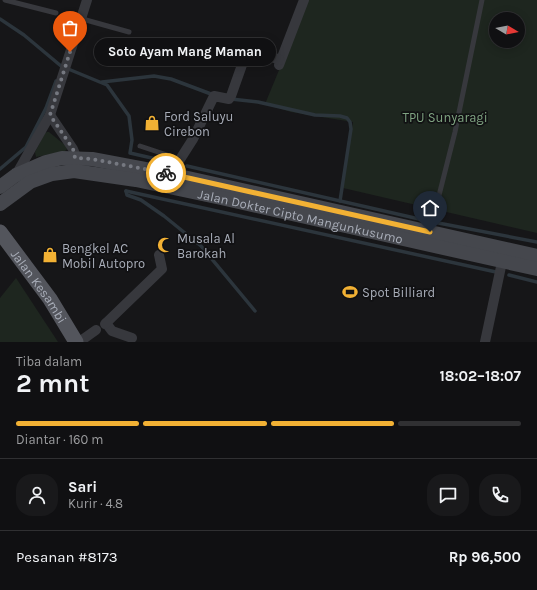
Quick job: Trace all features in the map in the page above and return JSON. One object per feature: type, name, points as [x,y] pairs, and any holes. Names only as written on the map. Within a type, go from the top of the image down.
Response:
[{"type":"main road","name":"Jalan Dokter Cipto Mangunkusumo","points":[[0,187],[16,175],[46,162],[62,158],[75,164],[114,176],[429,234],[537,256]]},
{"type":"main road","name":"Jalan Dokter Cipto Mangunkusumo","points":[[0,204],[30,182],[75,164],[92,159],[169,174],[429,234],[502,262],[537,269]]},
{"type":"main road","name":"Jalan Kesambi","points":[[0,232],[50,299],[76,342]]},
{"type":"street","points":[[21,188],[16,175],[50,115],[87,0]]},
{"type":"street","points":[[169,174],[193,139],[214,96],[229,99],[231,96],[248,48],[280,63],[304,0]]},
{"type":"street","points":[[50,115],[73,149],[75,164]]},
{"type":"street","points":[[132,338],[112,331],[105,323],[162,269],[159,255]]},
{"type":"street","points":[[485,342],[502,262]]},
{"type":"street","points":[[79,342],[96,330]]},
{"type":"lane","points":[[5,0],[56,13]]},
{"type":"lane","points":[[429,234],[455,132],[482,0]]},
{"type":"lane","points":[[68,15],[129,32]]},
{"type":"lane","points":[[140,146],[167,155],[169,174]]},
{"type":"green space","name":"TPU Sunyaragi","points":[[308,0],[537,0],[537,233],[343,188],[353,122],[291,112],[265,104]]},
{"type":"green space","points":[[47,132],[66,146],[67,149],[65,151],[36,157],[35,152],[45,133]]},
{"type":"green space","points":[[16,278],[58,342],[0,342],[0,298]]},
{"type":"waterway","points":[[0,19],[24,35],[61,66],[107,85],[129,116],[132,140],[130,153],[156,159]]},
{"type":"waterway","points":[[102,82],[154,76],[171,79],[211,94]]},
{"type":"waterway","points":[[0,169],[26,147],[46,108],[56,81]]},
{"type":"waterway","points":[[231,99],[258,102],[315,115],[340,116],[347,118],[350,122],[351,129],[340,201]]},
{"type":"waterway","points":[[187,166],[428,221],[537,242]]},
{"type":"waterway","points":[[126,191],[496,272]]},
{"type":"waterway","points":[[126,191],[127,195],[141,200],[164,216],[201,246],[255,311]]},
{"type":"waterway","points":[[509,275],[537,282]]},
{"type":"way so far","points":[[70,52],[50,115],[73,149],[75,158],[92,159],[166,173]]},
{"type":"place","name":"Soto Ayam Mang Maman","points":[[70,52]]},
{"type":"place","name":"Ford Saluyu Cirebon","points":[[152,123]]},
{"type":"place","name":"Musala Al Barokah","points":[[165,245]]},
{"type":"place","name":"Bengkel AC Mobil Autopro","points":[[50,255]]},
{"type":"place","name":"Spot Billiard","points":[[350,292]]},
{"type":"route","points":[[166,173],[430,232]]}]
